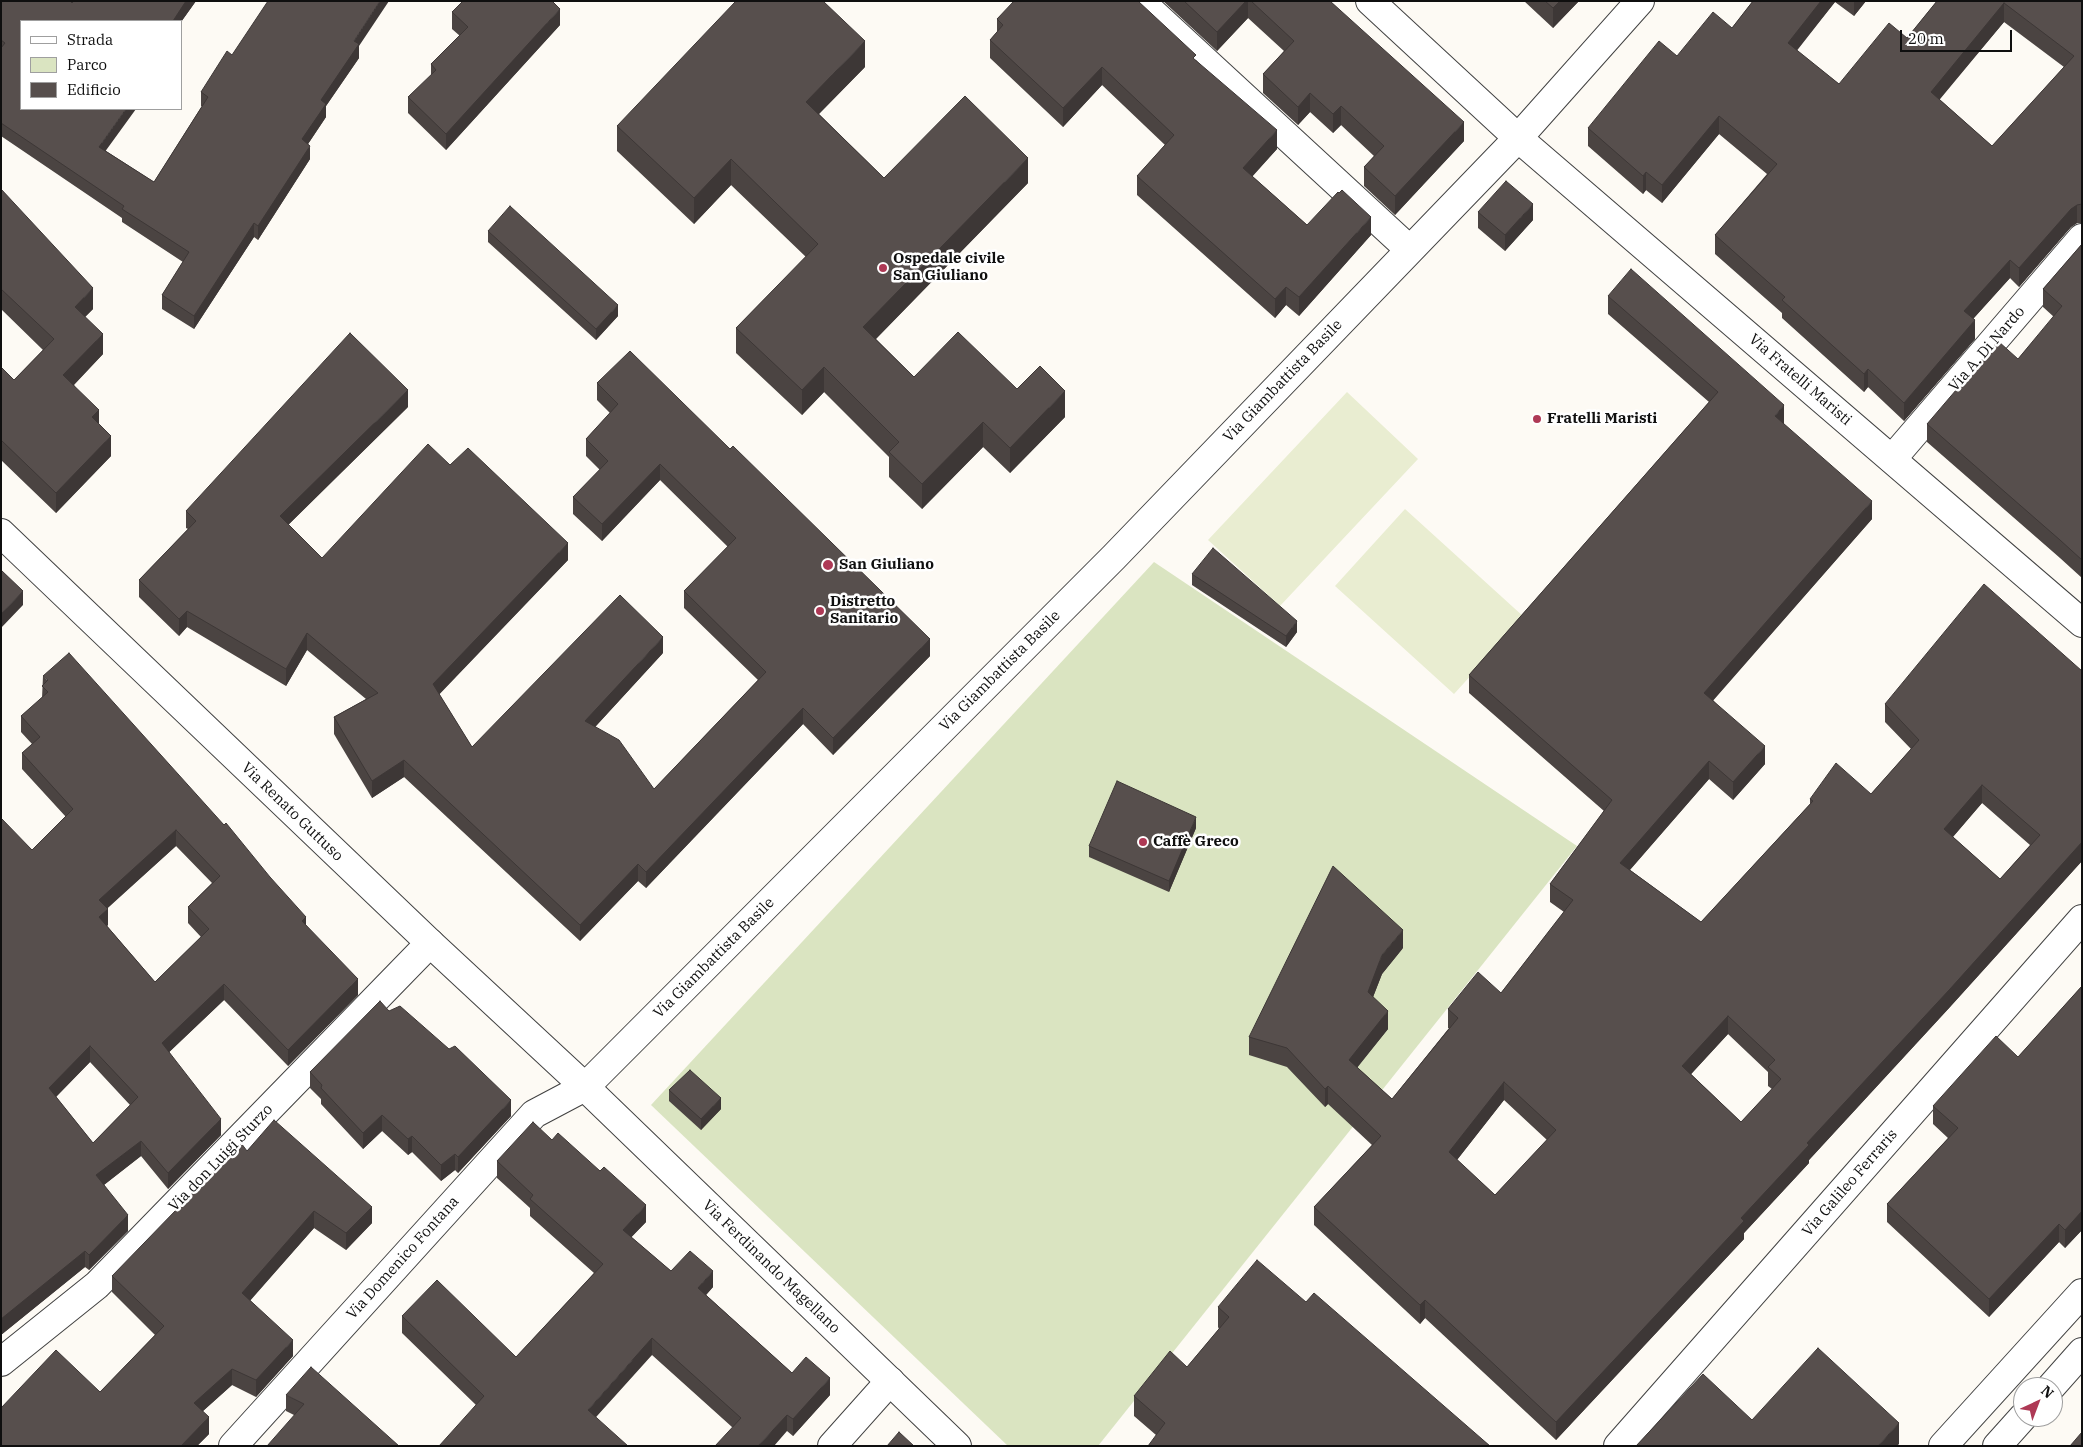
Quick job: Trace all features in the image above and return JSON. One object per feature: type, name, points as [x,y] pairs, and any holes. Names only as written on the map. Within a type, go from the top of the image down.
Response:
[{"type":"street","points":[[1140,1],[1410,250]]},
{"type":"street","name":"Via Fratelli Maristi","points":[[1370,1],[1518,138],[2082,623]]},
{"type":"street","name":"Via Giambattista Basile","points":[[585,1087],[1114,557],[1518,138],[1640,1]]},
{"type":"street","name":"Via A. Di Nardo","points":[[1892,460],[2082,238]]},
{"type":"street","name":"Via Renato Guttuso","points":[[1,534],[430,943],[585,1087]]},
{"type":"street","name":"Via Galileo Ferraris","points":[[1618,1446],[2082,919]]},
{"type":"street","name":"Via don Luigi Sturzo","points":[[1,1362],[97,1285],[430,943]]},
{"type":"street","name":"Via Ferdinando Magellano","points":[[585,1087],[957,1446]]},
{"type":"street","name":"Via Domenico Fontana","points":[[233,1446],[534,1114],[585,1087]]},
{"type":"street","points":[[1943,1446],[2082,1293]]},
{"type":"street","points":[[2059,1377],[2082,1352]]},
{"type":"street","points":[[832,1446],[890,1382]]},
{"type":"street","points":[[1997,1446],[2014,1427]]},
{"type":"green space","points":[[1347,392],[1418,459],[1280,606],[1208,540]]},
{"type":"green space","points":[[1405,509],[1524,617],[1454,694],[1335,586]]},
{"type":"green space","points":[[1154,562],[1577,846],[1098,1446],[1008,1446],[651,1105]]},
{"type":"building","points":[[1,1],[70,1],[72,3],[74,1],[186,1],[174,20],[20,20],[20,110],[125,110],[99,147],[154,182],[208,97],[201,92],[227,51],[232,55],[268,1],[380,1],[354,41],[359,44],[321,100],[326,104],[302,139],[310,146],[258,226],[254,223],[194,316],[162,295],[189,252],[122,209],[124,206],[1,123],[1,48],[5,43],[1,40]]},
{"type":"building","points":[[463,1],[552,1],[560,9],[446,134],[408,97],[436,70],[431,64],[468,27],[452,12]]},
{"type":"building","points":[[736,1],[823,1],[865,41],[806,102],[884,178],[965,96],[1028,158],[863,327],[914,377],[958,332],[1017,389],[1040,366],[1065,391],[1010,448],[983,422],[922,484],[889,452],[899,442],[824,367],[802,390],[736,328],[818,244],[731,159],[694,198],[617,126]]},
{"type":"building","points":[[1014,1],[1138,1],[1196,55],[1193,58],[1277,130],[1243,168],[1307,225],[1342,190],[1371,217],[1299,297],[1286,287],[1275,299],[1137,176],[1174,135],[1102,67],[1063,108],[990,40],[1003,25],[997,19]]},
{"type":"building","points":[[1184,1],[1246,1],[1217,32]]},
{"type":"building","points":[[1251,1],[1330,1],[1464,122],[1395,196],[1364,167],[1384,146],[1341,106],[1333,114],[1310,93],[1298,107],[1263,74],[1294,41]]},
{"type":"building","points":[[1545,1],[1560,1],[1553,8]]},
{"type":"building","points":[[1753,1],[1821,1],[1788,43],[1839,84],[1889,23],[1907,38],[1937,1],[2082,1],[2082,204],[2071,209],[2019,268],[2010,260],[1964,311],[1975,320],[1904,403],[1868,369],[1864,374],[1782,300],[1785,297],[1715,235],[1777,164],[1719,116],[1662,185],[1646,172],[1643,176],[1588,128],[1659,41],[1677,56],[1713,12],[1732,28]],"holes":[[[2004,3],[2074,56],[1992,146],[1931,92]]]},
{"type":"building","points":[[1506,181],[1533,204],[1505,235],[1478,212]]},
{"type":"building","points":[[1,189],[93,288],[75,307],[103,334],[63,375],[99,410],[92,417],[111,436],[56,493],[1,440],[1,367],[14,380],[54,339],[1,289]]},
{"type":"building","points":[[510,206],[618,305],[596,329],[488,231]]},
{"type":"building","points":[[2082,244],[2082,560],[1927,424],[1998,341],[2018,359],[2062,306],[2043,289]]},
{"type":"building","points":[[1631,269],[1784,405],[1775,416],[1872,501],[1704,693],[1765,746],[1733,782],[1709,761],[1620,863],[1701,922],[1813,801],[1810,799],[1836,763],[1871,794],[1919,740],[1885,704],[1984,584],[2082,671],[2082,842],[1950,989],[1807,1143],[1809,1145],[1741,1218],[1744,1221],[1556,1422],[1425,1300],[1420,1305],[1314,1207],[1381,1136],[1328,1086],[1325,1089],[1287,1048],[1249,1037],[1333,866],[1403,930],[1382,955],[1368,992],[1388,1011],[1349,1060],[1392,1099],[1458,1018],[1448,1009],[1478,972],[1501,993],[1573,900],[1550,884],[1612,800],[1469,675],[1718,392],[1608,296]],"holes":[[[1982,785],[2040,835],[2000,879],[1944,829]],[[1728,1016],[1775,1060],[1768,1067],[1781,1079],[1741,1122],[1682,1066]],[[1504,1082],[1556,1130],[1495,1195],[1449,1152]]]},
{"type":"building","points":[[350,333],[408,390],[280,516],[322,558],[428,444],[450,465],[468,448],[568,543],[433,684],[472,747],[620,595],[663,637],[585,721],[619,740],[654,789],[766,672],[684,591],[736,538],[660,464],[602,524],[573,497],[608,461],[586,439],[618,404],[597,383],[630,351],[730,449],[733,446],[930,639],[833,738],[803,708],[646,872],[638,864],[580,925],[404,760],[372,781],[334,717],[378,693],[307,633],[286,669],[187,611],[179,619],[139,580],[196,521],[186,511]]},
{"type":"building","points":[[1213,548],[1297,621],[1286,636],[1192,574]]},
{"type":"building","points":[[1,570],[23,591],[1,614]]},
{"type":"building","points":[[69,653],[224,825],[226,823],[306,917],[302,921],[358,979],[288,1050],[224,984],[162,1043],[221,1119],[168,1173],[141,1141],[96,1175],[128,1215],[89,1255],[85,1251],[1,1319],[1,818],[32,850],[73,809],[22,753],[40,737],[21,716],[48,692],[42,686],[48,680],[43,676]],"holes":[[[176,830],[220,876],[188,907],[209,929],[155,982],[99,917],[108,909],[99,900]],[[90,1046],[138,1097],[93,1143],[49,1088]]]},
{"type":"building","name":"Caffè Greco","points":[[1117,781],[1196,817],[1169,881],[1089,846]]},
{"type":"building","points":[[2082,986],[2082,1211],[2065,1230],[2059,1224],[1989,1299],[1887,1204],[1958,1128],[1933,1106],[1996,1036],[2018,1057]]},
{"type":"building","points":[[380,1001],[389,1011],[400,1006],[449,1049],[455,1046],[511,1100],[458,1157],[455,1154],[441,1165],[412,1136],[408,1139],[382,1115],[363,1133],[321,1088],[322,1085],[310,1072]]},
{"type":"building","points":[[690,1070],[721,1098],[701,1119],[669,1090]]},
{"type":"building","points":[[274,1120],[372,1207],[346,1233],[314,1211],[242,1293],[293,1340],[256,1380],[232,1369],[194,1403],[209,1417],[181,1446],[1,1446],[1,1408],[56,1350],[100,1392],[164,1326],[112,1276],[241,1143],[247,1151]]},
{"type":"building","points":[[533,1122],[552,1140],[558,1133],[600,1171],[604,1167],[646,1205],[623,1230],[671,1271],[690,1251],[713,1271],[698,1288],[792,1373],[806,1357],[830,1378],[793,1419],[787,1415],[758,1446],[715,1446],[741,1418],[652,1338],[588,1410],[628,1446],[439,1446],[484,1396],[402,1316],[437,1280],[516,1357],[603,1264],[530,1199],[533,1195],[497,1161]]},
{"type":"building","points":[[1257,1260],[1306,1302],[1314,1293],[1490,1446],[1148,1446],[1165,1423],[1134,1396],[1170,1351],[1187,1367],[1229,1317],[1218,1307]]},
{"type":"building","points":[[1818,1348],[1899,1423],[1878,1446],[1636,1446],[1703,1374],[1752,1420]]},
{"type":"building","points":[[311,1367],[399,1446],[267,1446],[304,1404],[286,1395]]},
{"type":"building","points":[[899,1432],[914,1446],[887,1446]]},
{"type":"building","points":[[2082,1432],[2082,1446],[2070,1446]]},
{"type":"place","name":"Ospedale civile San Giuliano","points":[[883,268]]},
{"type":"place","name":"Fratelli Maristi","points":[[1537,419]]},
{"type":"place","name":"San Giuliano","points":[[828,565]]},
{"type":"place","name":"Distretto Sanitario","points":[[820,611]]},
{"type":"place","name":"Caffè Greco","points":[[1143,842]]}]
